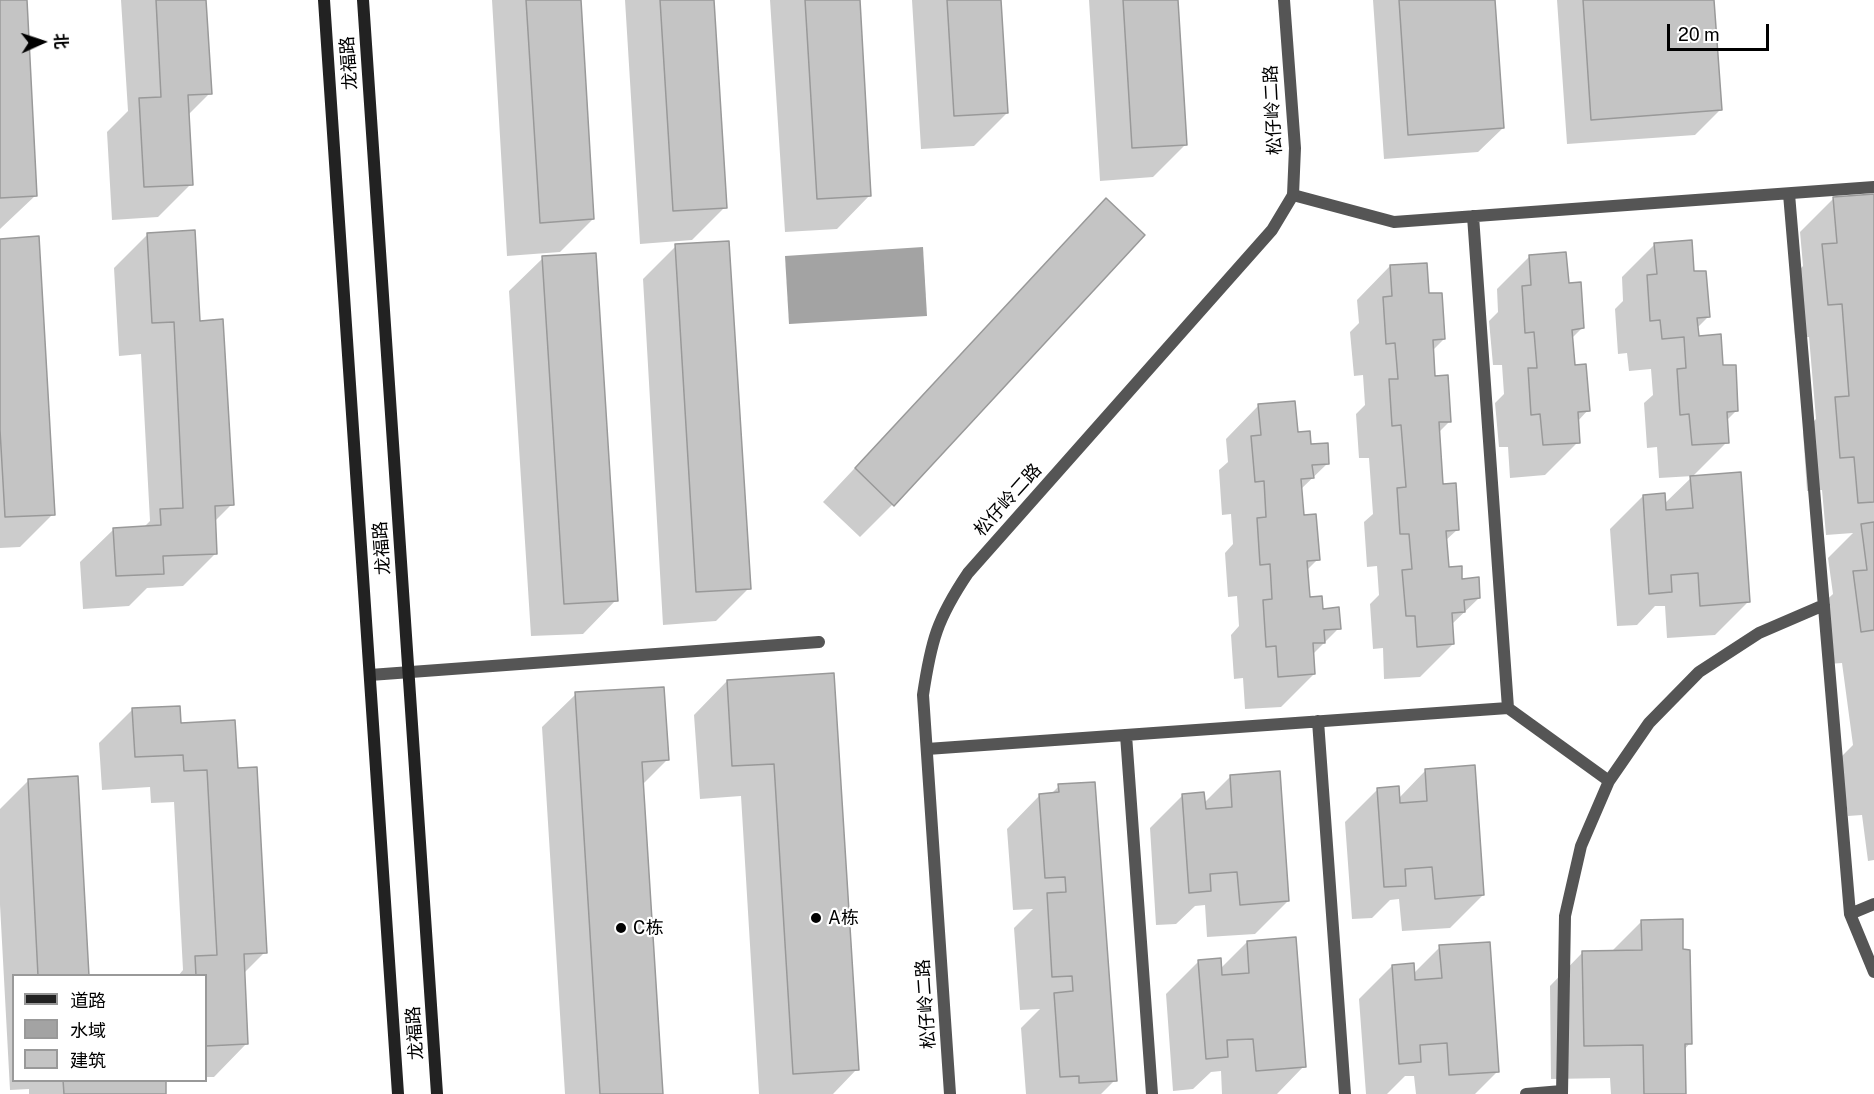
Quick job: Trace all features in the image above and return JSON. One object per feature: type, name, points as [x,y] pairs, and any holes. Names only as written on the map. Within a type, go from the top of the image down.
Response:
[{"type":"street","name":"龙福路","points":[[324,0],[398,1094]]},
{"type":"street","name":"龙福路","points":[[363,0],[437,1094]]},
{"type":"street","name":"松仔岭二路","points":[[950,1094],[922,695],[930,648],[945,608],[968,573],[1272,230],[1293,195],[1294,148],[1284,0]]},
{"type":"street","points":[[1293,195],[1394,222],[1874,187]]},
{"type":"street","points":[[1790,194],[1850,914],[1874,972]]},
{"type":"street","points":[[1473,216],[1508,708]]},
{"type":"street","points":[[1526,1094],[1562,1093],[1565,916],[1581,846],[1609,781],[1649,723],[1700,672],[1759,633],[1824,605]]},
{"type":"street","points":[[370,675],[819,642]]},
{"type":"street","points":[[927,749],[1508,708],[1609,781]]},
{"type":"street","points":[[1318,721],[1345,1094]]},
{"type":"street","points":[[1126,735],[1152,1094]]},
{"type":"street","points":[[1850,914],[1874,904]]},
{"type":"water","points":[[923,247],[927,316],[789,324],[785,256]]},
{"type":"building","points":[[0,0],[27,0],[37,196],[0,198]]},
{"type":"building","points":[[156,0],[206,0],[212,94],[188,95],[193,185],[144,187],[139,98],[161,97]]},
{"type":"building","points":[[526,0],[581,0],[594,219],[540,223]]},
{"type":"building","points":[[660,0],[714,0],[727,208],[673,211]]},
{"type":"building","points":[[805,0],[860,0],[871,196],[817,199]]},
{"type":"building","points":[[947,0],[1001,0],[1008,113],[954,116]]},
{"type":"building","points":[[1123,0],[1178,0],[1187,145],[1132,148]]},
{"type":"building","points":[[1399,0],[1495,0],[1504,128],[1408,135]]},
{"type":"building","points":[[1583,0],[1714,0],[1722,110],[1591,120]]},
{"type":"building","points":[[1874,194],[1874,502],[1858,503],[1854,457],[1840,458],[1835,397],[1849,396],[1842,304],[1828,305],[1822,244],[1837,243],[1833,197]]},
{"type":"building","points":[[1106,198],[1145,235],[894,506],[855,468]]},
{"type":"building","points":[[195,230],[200,321],[223,319],[234,505],[215,506],[217,554],[163,556],[164,574],[116,576],[113,528],[161,525],[160,509],[183,508],[174,322],[152,323],[147,233]]},
{"type":"building","points":[[39,236],[55,515],[5,517],[0,430],[0,239]]},
{"type":"building","points":[[1692,240],[1694,271],[1706,271],[1710,317],[1697,318],[1699,336],[1721,334],[1723,365],[1736,365],[1738,411],[1727,412],[1729,443],[1692,445],[1689,414],[1680,415],[1677,369],[1686,368],[1684,337],[1662,339],[1660,320],[1650,321],[1647,275],[1657,274],[1654,243]]},
{"type":"building","points":[[729,241],[751,589],[696,592],[675,244]]},
{"type":"building","points":[[1566,252],[1569,283],[1581,282],[1584,328],[1572,330],[1575,365],[1586,364],[1590,411],[1578,412],[1580,443],[1543,445],[1540,414],[1531,415],[1528,368],[1537,368],[1534,332],[1525,333],[1522,286],[1531,285],[1529,255]]},
{"type":"building","points":[[596,253],[618,601],[564,604],[542,256]]},
{"type":"building","points":[[1427,263],[1429,293],[1442,293],[1445,339],[1433,340],[1435,376],[1448,375],[1451,422],[1439,422],[1443,484],[1456,483],[1459,530],[1446,531],[1449,567],[1462,566],[1462,579],[1479,577],[1480,598],[1464,600],[1465,612],[1452,613],[1454,644],[1417,647],[1415,616],[1406,616],[1402,570],[1412,569],[1409,534],[1400,534],[1397,488],[1406,487],[1401,425],[1392,426],[1389,379],[1398,379],[1395,343],[1386,344],[1383,297],[1392,296],[1390,265]]},
{"type":"building","points":[[1295,401],[1298,432],[1310,431],[1311,444],[1328,443],[1329,464],[1312,465],[1314,478],[1301,479],[1304,515],[1316,514],[1320,560],[1307,561],[1310,597],[1322,596],[1323,609],[1339,607],[1341,629],[1324,630],[1325,643],[1313,643],[1315,674],[1278,677],[1276,646],[1266,647],[1263,600],[1272,599],[1270,564],[1260,565],[1257,518],[1266,517],[1264,481],[1255,482],[1251,436],[1261,435],[1258,404]]},
{"type":"building","points":[[1741,472],[1750,602],[1700,606],[1698,573],[1671,575],[1672,592],[1649,594],[1643,495],[1665,493],[1666,510],[1693,508],[1690,476]]},
{"type":"building","points":[[1874,522],[1874,630],[1861,632],[1853,571],[1867,570],[1861,524]]},
{"type":"building","name":"A栋","points":[[834,673],[859,1070],[793,1074],[774,764],[732,766],[727,680]]},
{"type":"building","name":"C栋","points":[[664,687],[669,760],[642,762],[663,1094],[600,1094],[575,692]]},
{"type":"building","points":[[180,706],[181,723],[235,720],[238,768],[257,767],[267,953],[244,954],[248,1044],[207,1046],[207,974],[196,974],[195,956],[217,955],[207,770],[184,771],[183,755],[135,757],[132,708]]},
{"type":"building","points":[[1475,765],[1484,895],[1435,899],[1432,867],[1405,869],[1406,886],[1384,887],[1377,788],[1399,786],[1400,803],[1427,801],[1425,769]]},
{"type":"building","points":[[1280,771],[1289,901],[1240,905],[1237,872],[1210,874],[1211,891],[1189,893],[1182,794],[1204,792],[1206,809],[1232,807],[1230,775]]},
{"type":"building","points":[[78,776],[89,974],[38,974],[28,779]]},
{"type":"building","points":[[1095,782],[1117,1081],[1079,1083],[1079,1076],[1060,1077],[1054,993],[1073,991],[1072,976],[1052,977],[1047,893],[1066,892],[1065,877],[1045,878],[1039,794],[1059,792],[1058,784]]},
{"type":"building","points":[[1683,919],[1683,949],[1690,950],[1692,1044],[1685,1044],[1686,1094],[1644,1094],[1643,1045],[1584,1046],[1582,951],[1642,950],[1641,920]]},
{"type":"building","points":[[1296,937],[1306,1067],[1256,1071],[1253,1039],[1227,1040],[1228,1057],[1206,1059],[1198,960],[1221,958],[1222,975],[1249,973],[1247,941]]},
{"type":"building","points":[[1490,942],[1499,1072],[1449,1075],[1447,1043],[1420,1045],[1421,1062],[1399,1064],[1392,965],[1414,963],[1415,980],[1442,978],[1439,945]]},
{"type":"building","points":[[63,1082],[166,1082],[166,1094],[64,1094]]},
{"type":"place","name":"A栋","points":[[816,918]]},
{"type":"place","name":"C栋","points":[[621,928]]}]
